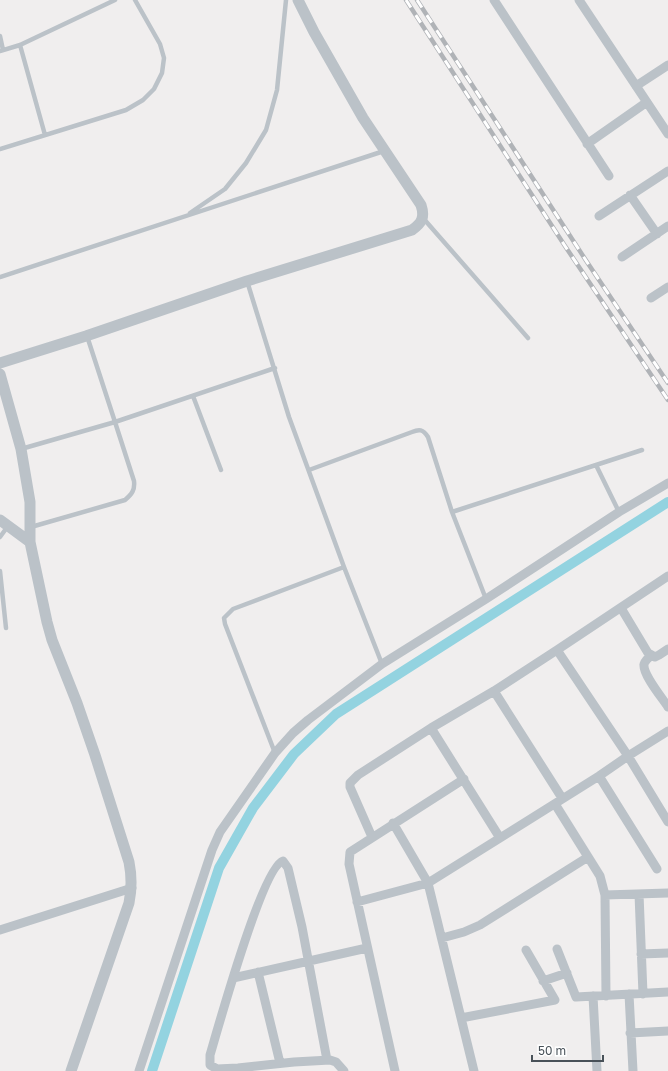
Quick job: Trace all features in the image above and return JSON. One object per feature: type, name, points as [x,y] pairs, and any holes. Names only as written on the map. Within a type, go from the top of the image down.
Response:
[{"type":"street","points":[[0,363],[86,336],[247,281],[412,230],[420,225],[423,218],[421,205],[363,118],[314,32],[298,0]]},
{"type":"street","points":[[494,0],[609,176]]},
{"type":"street","points":[[579,0],[668,134]]},
{"type":"street","points":[[636,86],[668,65]]},
{"type":"street","points":[[587,144],[647,102]]},
{"type":"street","points":[[599,216],[668,171]]},
{"type":"street","points":[[630,195],[657,234]]},
{"type":"street","points":[[622,257],[668,226]]},
{"type":"street","points":[[651,298],[668,287]]},
{"type":"street","points":[[0,374],[21,449],[30,502],[30,542],[50,634],[77,703],[102,776],[129,862],[132,877],[132,888],[129,903],[71,1071]]},
{"type":"street","points":[[139,1071],[212,850],[220,832],[275,753],[308,720],[382,664],[486,599],[619,512],[668,483]]},
{"type":"street","points":[[4,523],[30,542]]},
{"type":"street","points":[[372,837],[350,787],[350,783],[358,775],[558,650],[668,576]]},
{"type":"street","points":[[621,608],[648,653],[655,657],[668,649]]},
{"type":"street","points":[[558,650],[628,756],[668,822]]},
{"type":"street","points":[[651,655],[645,662],[644,668],[668,707]]},
{"type":"street","points":[[494,691],[559,801],[588,857],[600,876],[605,895],[606,996]]},
{"type":"street","points":[[431,728],[500,838]]},
{"type":"street","points":[[357,902],[428,883],[668,731]]},
{"type":"street","points":[[599,776],[657,869]]},
{"type":"street","points":[[394,1071],[348,857],[353,848],[464,779]]},
{"type":"street","points":[[393,823],[428,883],[474,1071]]},
{"type":"street","points":[[442,938],[464,932],[480,925],[588,857]]},
{"type":"street","points":[[327,1060],[288,868],[283,861],[280,862],[273,871],[265,887],[247,936],[210,1054],[210,1065],[217,1069],[327,1060],[336,1062],[344,1071]]},
{"type":"street","points":[[0,930],[132,888]]},
{"type":"street","points":[[605,895],[668,893]]},
{"type":"street","points":[[639,894],[643,994]]},
{"type":"street","points":[[233,978],[367,948]]},
{"type":"street","points":[[557,949],[576,997],[668,992]]},
{"type":"street","points":[[461,1018],[555,1000],[526,950]]},
{"type":"street","points":[[641,954],[668,952]]},
{"type":"street","points":[[258,972],[280,1063]]},
{"type":"street","points":[[543,981],[567,974]]},
{"type":"street","points":[[629,994],[633,1071]]},
{"type":"street","points":[[592,996],[597,1071]]},
{"type":"street","points":[[630,1033],[668,1031]]},
{"type":"lane","points":[[0,36],[2,51],[20,45],[115,0]]},
{"type":"lane","points":[[0,149],[126,110],[143,100],[154,89],[162,73],[164,58],[160,44],[135,0]]},
{"type":"lane","points":[[184,217],[225,189],[246,163],[266,130],[277,90],[286,0]]},
{"type":"lane","points":[[20,45],[45,135]]},
{"type":"lane","points":[[0,277],[384,151]]},
{"type":"lane","points":[[423,218],[528,338]]},
{"type":"lane","points":[[247,281],[289,417],[344,567],[382,664]]},
{"type":"lane","points":[[30,527],[125,500],[131,495],[134,488],[134,481],[86,336]]},
{"type":"lane","points":[[21,449],[115,422],[275,368]]},
{"type":"lane","points":[[193,396],[221,470]]},
{"type":"lane","points":[[309,470],[419,430],[425,432],[428,437],[452,512],[486,599]]},
{"type":"lane","points":[[452,512],[642,450]]},
{"type":"lane","points":[[596,465],[619,512]]},
{"type":"lane","points":[[0,537],[4,523]]},
{"type":"lane","points":[[275,753],[224,618],[233,609],[344,567]]},
{"type":"lane","points":[[0,571],[6,628]]},
{"type":"waterway","points":[[152,1071],[219,868],[253,808],[294,754],[336,714],[668,502]]},
{"type":"railway","points":[[406,0],[565,246],[668,400]]},
{"type":"railway","points":[[417,0],[587,262],[668,383]]}]
